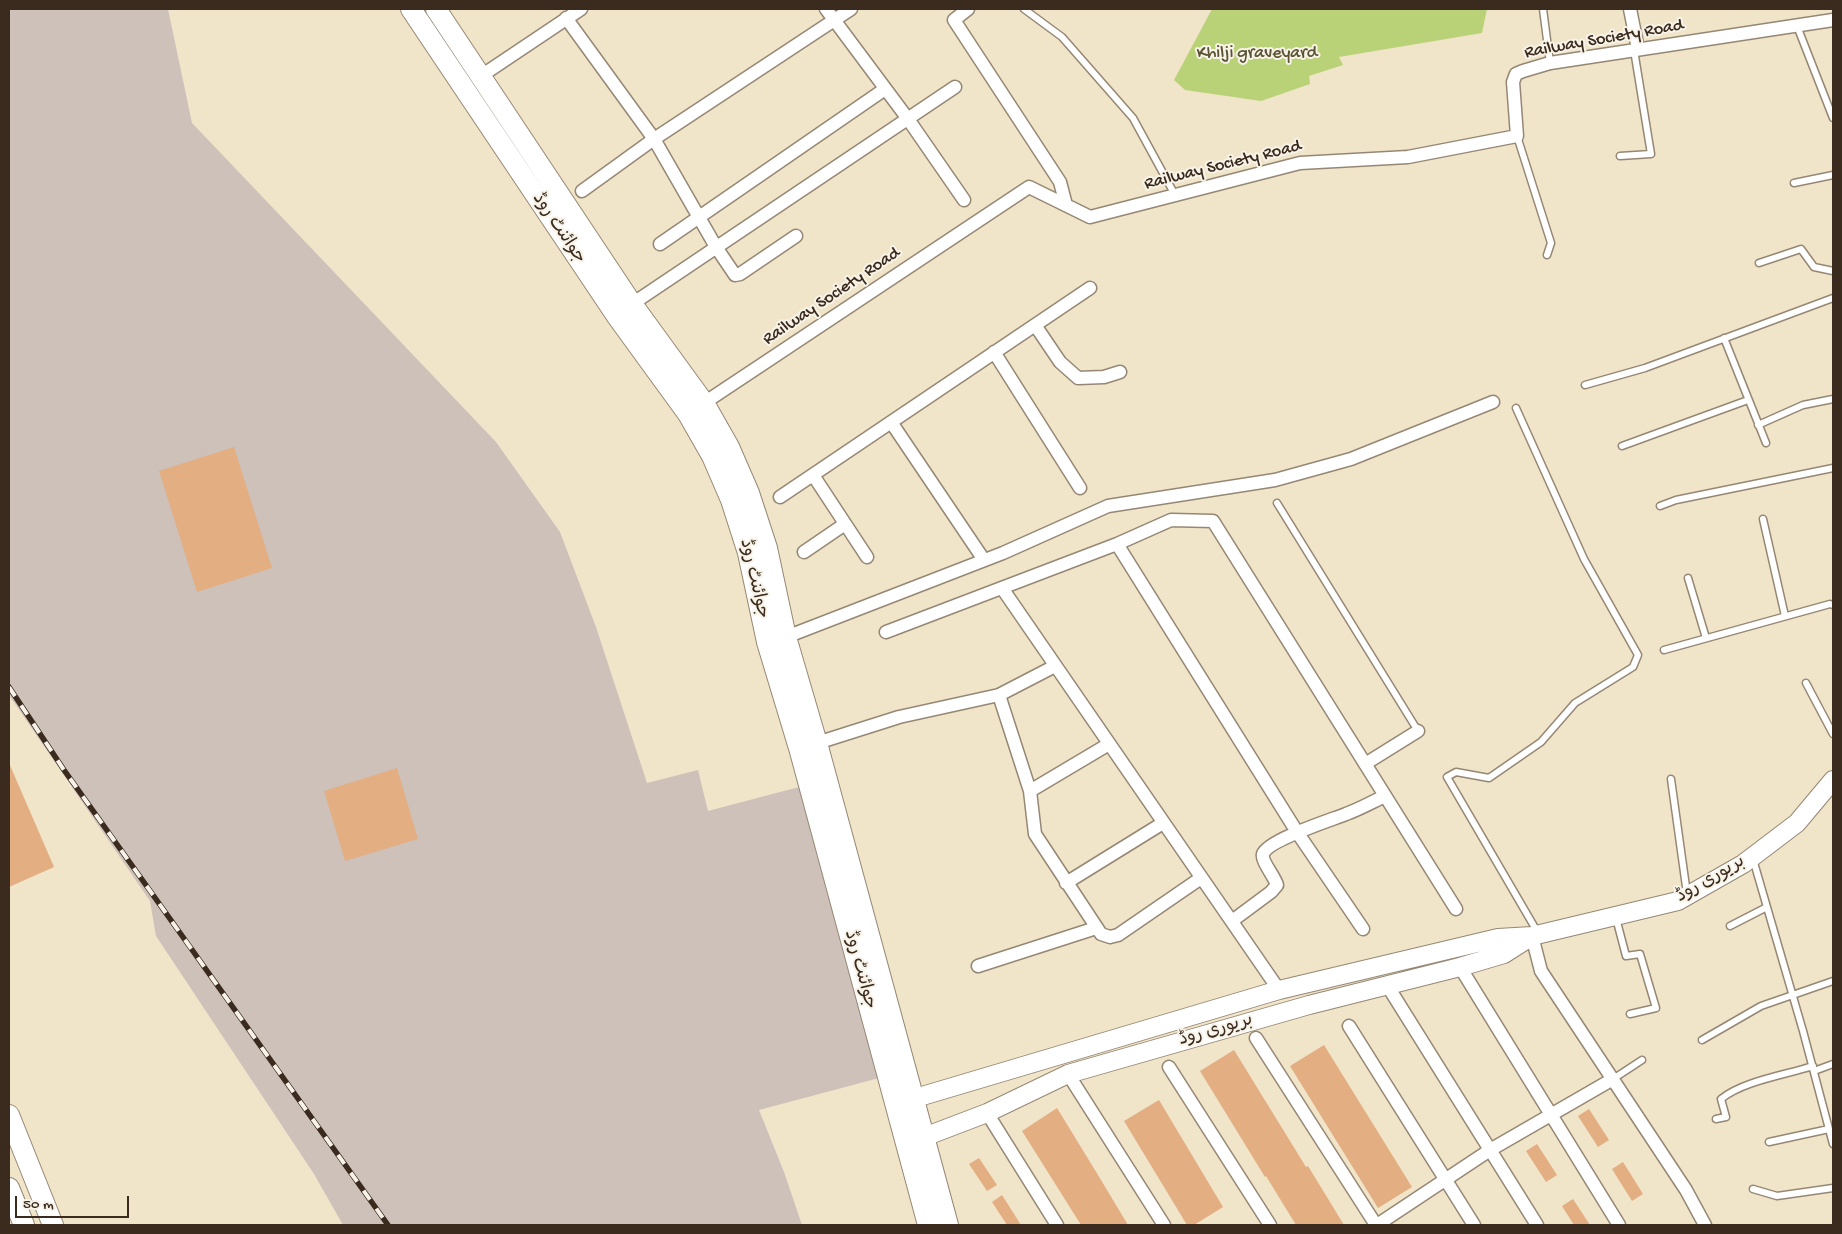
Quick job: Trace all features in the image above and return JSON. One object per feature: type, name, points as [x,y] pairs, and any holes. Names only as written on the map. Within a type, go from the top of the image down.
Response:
[{"type":"main road","name":"جوائنٹ روڈ","points":[[411,9],[616,315],[729,446],[749,493],[767,548],[786,637],[817,743],[904,1101]]},
{"type":"main road","name":"جوائنٹ روڈ","points":[[436,9],[632,304],[696,408],[712,456],[740,525],[767,642],[915,1140],[948,1225]]},
{"type":"main road","name":"بریوری روڈ","points":[[904,1101],[1278,990],[1498,938],[1536,936],[1678,902],[1752,857],[1796,823],[1833,780]]},
{"type":"main road","name":"بریوری روڈ","points":[[915,1140],[987,1113],[1068,1074],[1309,1005],[1460,967],[1504,954],[1536,936]]},
{"type":"main road","points":[[9,1115],[53,1225]]},
{"type":"main road","name":"جوائنٹ روڈ","points":[[915,1140],[928,1225]]},
{"type":"main road","points":[[11,1200],[24,1225]]},
{"type":"street","points":[[481,76],[580,9]]},
{"type":"street","points":[[826,9],[908,118],[964,200]]},
{"type":"street","points":[[582,191],[654,139],[851,9]]},
{"type":"street","points":[[968,9],[954,20],[1060,182],[1066,205]]},
{"type":"street","points":[[1630,9],[1636,50]]},
{"type":"street","points":[[566,18],[654,139],[716,247],[735,275],[740,274],[796,236]]},
{"type":"street","name":"Railway Society Road","points":[[696,408],[1029,187],[1090,217],[1300,163],[1408,158],[1517,136],[1513,82],[1516,74],[1523,71],[1550,63],[1833,20]]},
{"type":"street","points":[[632,304],[955,87]]},
{"type":"street","points":[[660,244],[885,89]]},
{"type":"street","points":[[780,497],[1090,288]]},
{"type":"street","points":[[1035,325],[1060,362],[1078,378],[1104,377],[1120,372]]},
{"type":"street","points":[[994,352],[1080,488]]},
{"type":"street","points":[[786,637],[984,560],[1108,506],[1275,480],[1351,459],[1493,402]]},
{"type":"street","points":[[891,422],[984,560]]},
{"type":"street","points":[[813,475],[867,557]]},
{"type":"street","points":[[886,632],[1117,544],[1171,520],[1213,520],[1456,910]]},
{"type":"street","points":[[804,552],[846,524]]},
{"type":"street","points":[[1117,544],[1298,832],[1362,929]]},
{"type":"street","points":[[1002,588],[1278,990]]},
{"type":"street","points":[[817,743],[898,717],[999,695],[1055,666]]},
{"type":"street","points":[[999,695],[1030,791],[1035,834],[1101,934],[1110,937],[1118,936],[1201,878]]},
{"type":"street","points":[[1366,764],[1418,731]]},
{"type":"street","points":[[1030,791],[1109,744]]},
{"type":"street","points":[[1232,921],[1271,892],[1277,885],[1275,878],[1263,860],[1263,855],[1267,849],[1298,832],[1347,814],[1385,796]]},
{"type":"street","points":[[1066,883],[1163,823]]},
{"type":"street","points":[[978,966],[1096,928]]},
{"type":"street","points":[[1536,936],[1541,971],[1686,1190],[1705,1225]]},
{"type":"street","points":[[1460,967],[1619,1225]]},
{"type":"street","points":[[1387,985],[1537,1225]]},
{"type":"street","points":[[1349,1026],[1474,1225]]},
{"type":"street","points":[[1256,1038],[1377,1225],[1490,1150],[1552,1116],[1613,1079]]},
{"type":"street","points":[[1169,1067],[1270,1225]]},
{"type":"street","points":[[1068,1074],[1164,1225]]},
{"type":"street","points":[[987,1113],[1057,1225]]},
{"type":"lane","points":[[1024,9],[1062,37],[1133,118],[1175,196]]},
{"type":"lane","points":[[1543,9],[1550,63]]},
{"type":"lane","points":[[1797,26],[1833,118]]},
{"type":"lane","points":[[1620,156],[1651,154],[1636,50]]},
{"type":"lane","points":[[1517,136],[1551,243],[1547,255]]},
{"type":"lane","points":[[1794,183],[1833,175]]},
{"type":"lane","points":[[1759,263],[1801,249],[1814,267],[1833,271]]},
{"type":"lane","points":[[1585,385],[1645,368],[1833,298]]},
{"type":"lane","points":[[1724,338],[1766,443]]},
{"type":"lane","points":[[1758,424],[1804,405],[1833,399]]},
{"type":"lane","points":[[1622,446],[1748,400]]},
{"type":"lane","points":[[1516,408],[1584,559],[1638,655],[1633,667],[1575,703],[1541,742],[1489,778],[1456,772],[1447,777],[1536,936]]},
{"type":"lane","points":[[1660,506],[1676,500],[1833,468]]},
{"type":"lane","points":[[1277,503],[1418,731]]},
{"type":"lane","points":[[1763,519],[1785,616]]},
{"type":"lane","points":[[1688,578],[1706,638]]},
{"type":"lane","points":[[1664,650],[1830,604],[1833,605]]},
{"type":"lane","points":[[1806,683],[1833,734]]},
{"type":"lane","points":[[1671,779],[1688,896]]},
{"type":"lane","points":[[1752,857],[1814,1069],[1833,1144]]},
{"type":"lane","points":[[1730,926],[1767,907]]},
{"type":"lane","points":[[1615,916],[1626,956],[1640,954],[1656,1008],[1630,1014]]},
{"type":"lane","points":[[1702,1040],[1761,1006],[1833,982]]},
{"type":"lane","points":[[1613,1079],[1642,1060]]},
{"type":"lane","points":[[1716,1119],[1726,1117],[1721,1099],[1727,1094],[1757,1082],[1833,1064]]},
{"type":"lane","points":[[1769,1142],[1829,1129]]},
{"type":"lane","points":[[1753,1189],[1777,1196],[1833,1188]]},
{"type":"shaded area","points":[[9,9],[168,9],[192,123],[496,442],[560,532],[596,627],[647,783],[698,770],[708,811],[818,782],[898,1073],[759,1110],[784,1172],[802,1225],[343,1225],[314,1174],[156,936],[150,901],[9,695]]},
{"type":"green space","name":"Khilji graveyard","points":[[1212,9],[1487,9],[1482,33],[1339,57],[1343,65],[1309,76],[1310,84],[1261,101],[1185,90],[1174,80]]},
{"type":"building","points":[[234,447],[272,568],[197,592],[159,471]]},
{"type":"building","points":[[9,763],[54,867],[9,887]]},
{"type":"building","points":[[397,768],[418,839],[345,861],[324,791]]},
{"type":"building","points":[[1324,1045],[1412,1187],[1378,1208],[1290,1066]]},
{"type":"building","points":[[1234,1050],[1344,1225],[1296,1225],[1265,1177],[1200,1071]]},
{"type":"building","points":[[1159,1100],[1223,1207],[1194,1225],[1187,1225],[1124,1121]]},
{"type":"building","points":[[1057,1108],[1128,1225],[1081,1225],[1022,1131]]},
{"type":"building","points":[[1589,1109],[1609,1140],[1598,1147],[1578,1116]]},
{"type":"building","points":[[1537,1144],[1557,1175],[1546,1182],[1526,1151]]},
{"type":"building","points":[[979,1158],[997,1185],[987,1191],[969,1164]]},
{"type":"building","points":[[1623,1162],[1643,1194],[1632,1201],[1612,1169]]},
{"type":"building","points":[[1002,1195],[1021,1225],[1007,1225],[992,1202]]},
{"type":"building","points":[[1573,1199],[1590,1225],[1574,1225],[1562,1206]]},
{"type":"railway","points":[[9,687],[64,770],[388,1225]]}]
